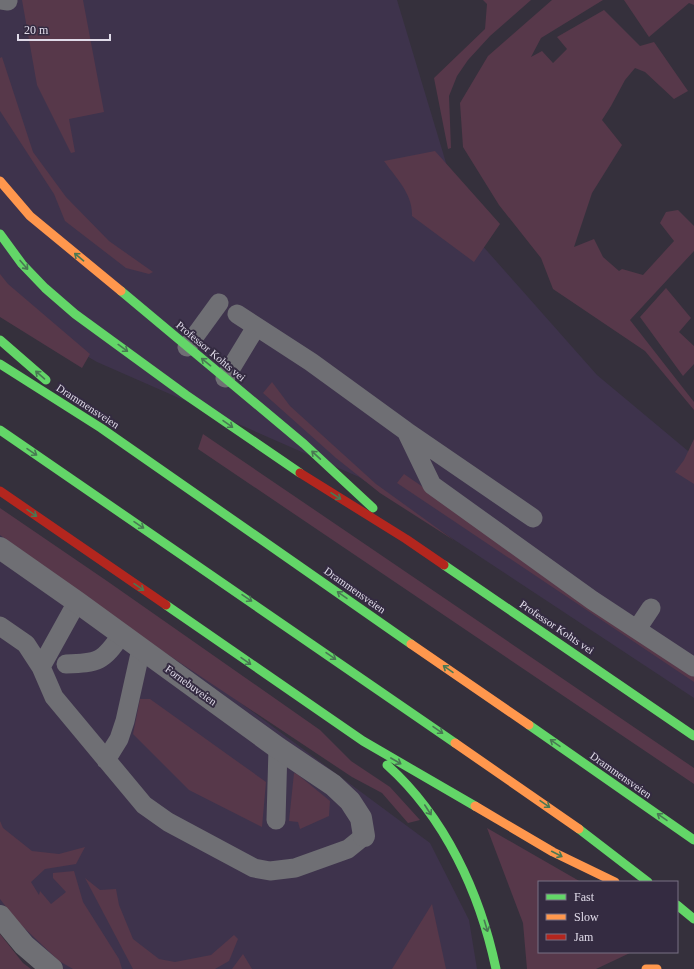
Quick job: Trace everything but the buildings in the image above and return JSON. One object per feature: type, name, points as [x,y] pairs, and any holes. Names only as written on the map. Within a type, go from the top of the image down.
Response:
[{"type":"main road","name":"Professor Kohts vei","points":[[0,182],[30,216],[304,444],[406,539]]},
{"type":"main road","name":"Professor Kohts vei","points":[[0,234],[22,264],[45,288],[75,314],[267,451],[406,539],[694,736]]},
{"type":"main road","points":[[0,340],[101,428]]},
{"type":"main road","name":"Drammensveien","points":[[0,364],[101,428],[694,840]]},
{"type":"main road","points":[[0,430],[574,824],[647,881]]},
{"type":"main road","points":[[0,491],[363,741],[553,852],[614,881]]},
{"type":"main road","points":[[363,741],[417,794],[464,869],[482,913],[492,945],[496,969]]},
{"type":"main road","points":[[678,906],[694,919]]},
{"type":"main road","points":[[678,911],[694,919]]},
{"type":"main road","points":[[646,969],[657,969]]},
{"type":"street","name":"Fornebuveien","points":[[0,548],[278,748],[332,785],[350,801],[361,818],[364,836]]},
{"type":"street","points":[[0,916],[24,945],[52,969]]},
{"type":"lane","points":[[187,347],[220,303]]},
{"type":"lane","points":[[237,314],[311,362],[406,431],[533,518]]},
{"type":"lane","points":[[225,378],[256,327]]},
{"type":"lane","points":[[406,431],[432,485],[592,600],[694,667]]},
{"type":"lane","points":[[41,667],[77,602]]},
{"type":"lane","points":[[637,629],[651,608]]},
{"type":"lane","points":[[0,626],[26,644],[41,667],[54,697],[144,805],[168,822],[254,868],[270,871],[295,868],[348,849],[364,836]]},
{"type":"lane","points":[[66,664],[88,663],[104,657],[112,649],[121,635]]},
{"type":"lane","points":[[106,760],[120,739],[141,649]]},
{"type":"lane","points":[[276,820],[278,748]]},
{"type":"shaded area","points":[[0,0],[397,0],[465,226],[597,375],[694,456],[694,698],[359,477],[97,362],[0,306]]},
{"type":"shaded area","points":[[22,0],[83,0],[104,112],[69,119],[75,152],[71,153],[37,85]]},
{"type":"shaded area","points":[[483,0],[531,0],[490,36],[468,60],[457,76],[449,96],[451,148],[448,149],[434,78],[485,29],[487,4]]},
{"type":"shaded area","points":[[552,0],[603,0],[541,38],[531,57],[542,51],[553,63],[567,49],[557,37],[604,10],[640,46],[654,42],[688,91],[674,99],[645,72],[635,68],[625,80],[602,120],[622,145],[592,193],[574,247],[594,239],[603,257],[619,271],[622,269],[643,275],[674,241],[660,223],[666,212],[678,210],[694,226],[694,251],[630,320],[694,402],[694,410],[645,351],[553,289],[541,258],[499,205],[463,147],[460,103],[488,56]]},
{"type":"shaded area","points":[[624,0],[694,0],[694,5],[689,3],[649,37]]},
{"type":"shaded area","points":[[2,57],[33,152],[66,197],[109,241],[153,272],[149,274],[126,268],[65,221],[54,194],[0,111],[0,58]]},
{"type":"shaded area","points":[[435,151],[500,224],[474,262],[412,216],[412,208],[407,193],[384,161]]},
{"type":"shaded area","points":[[0,274],[8,284],[90,354],[82,368],[0,317]]},
{"type":"shaded area","points":[[666,288],[691,318],[679,332],[694,346],[694,364],[683,376],[640,317]]},
{"type":"shaded area","points":[[272,382],[290,406],[376,484],[455,541],[380,493],[336,458],[263,393]]},
{"type":"shaded area","points":[[203,434],[694,768],[694,784],[198,449]]},
{"type":"shaded area","points":[[694,439],[694,484],[675,472],[684,460]]},
{"type":"shaded area","points":[[404,474],[694,673],[694,682],[397,483]]},
{"type":"shaded area","points":[[0,508],[320,730],[351,761],[390,787],[420,820],[408,823],[382,793],[352,777],[158,648],[0,535]]},
{"type":"shaded area","points":[[0,530],[138,627],[430,843],[469,920],[477,969],[45,969],[0,918]]},
{"type":"shaded area","points":[[140,699],[150,699],[266,782],[262,827],[189,790],[133,734]]},
{"type":"shaded area","points":[[294,773],[330,801],[329,816],[300,829],[298,822],[289,821]]},
{"type":"shaded area","points":[[0,821],[3,828],[32,851],[59,854],[85,847],[76,864],[45,869],[31,882],[39,895],[40,891],[51,904],[66,892],[53,878],[53,873],[74,871],[83,902],[119,959],[122,969],[73,969],[59,961],[17,921],[0,899]]},
{"type":"shaded area","points":[[487,828],[579,881],[538,881],[538,953],[630,953],[596,969],[527,969],[523,923]]},
{"type":"shaded area","points":[[85,878],[100,890],[116,889],[119,905],[133,939],[159,959],[175,962],[211,955],[234,935],[238,939],[229,961],[215,969],[133,969]]},
{"type":"shaded area","points":[[432,904],[446,969],[392,969]]},
{"type":"shaded area","points":[[0,934],[23,963],[31,969],[0,969]]},
{"type":"shaded area","points":[[243,954],[252,969],[232,969]]},
{"type":"traffic: fast","points":[[0,234],[22,264],[45,288],[75,314],[186,395],[300,473]]},
{"type":"traffic: fast","points":[[121,291],[304,444],[373,508]]},
{"type":"traffic: fast","points":[[0,340],[46,380]]},
{"type":"traffic: fast","points":[[0,364],[101,428],[411,644]]},
{"type":"traffic: fast","points":[[0,430],[455,743]]},
{"type":"traffic: fast","points":[[444,565],[694,736]]},
{"type":"traffic: fast","points":[[166,605],[363,741],[475,806]]},
{"type":"traffic: fast","points":[[529,725],[694,840]]},
{"type":"traffic: fast","points":[[387,765],[408,786],[426,808],[443,832],[457,858],[470,885],[480,912],[496,969]]},
{"type":"traffic: fast","points":[[579,829],[647,881]]},
{"type":"traffic: fast","points":[[678,906],[694,919]]},
{"type":"traffic: slow","points":[[0,181],[30,216],[121,291]]},
{"type":"traffic: slow","points":[[411,644],[529,725]]},
{"type":"traffic: slow","points":[[455,743],[579,829]]},
{"type":"traffic: slow","points":[[475,806],[553,852],[613,881]]},
{"type":"traffic: slow","points":[[646,969],[657,969]]},
{"type":"traffic: jam","points":[[300,473],[406,539],[444,565]]},
{"type":"traffic: jam","points":[[0,491],[166,605]]}]
